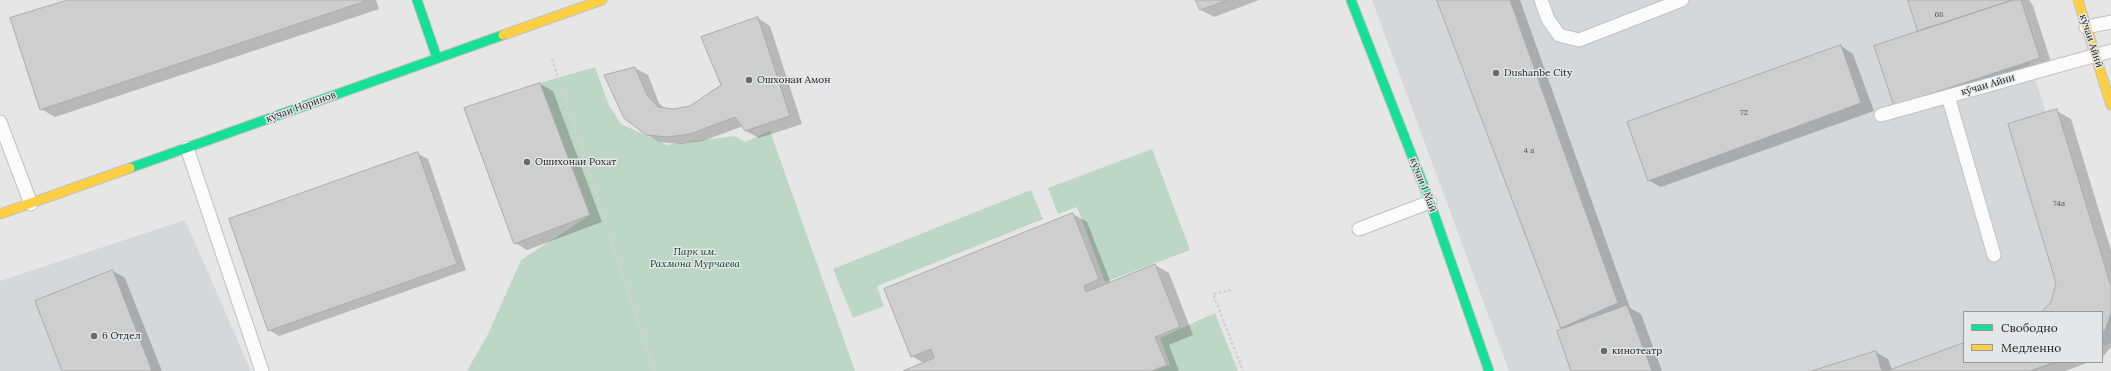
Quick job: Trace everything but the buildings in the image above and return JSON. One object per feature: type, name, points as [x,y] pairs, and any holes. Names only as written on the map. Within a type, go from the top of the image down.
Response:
[{"type":"street","points":[[417,0],[437,58]]},
{"type":"street","name":"кӯчаи Норинов","points":[[0,214],[602,0]]},
{"type":"street","name":"кӯчаи 1 Май","points":[[1351,0],[1430,202],[1489,371]]},
{"type":"street","name":"кӯчаи Айнӣ","points":[[2078,0],[2111,105]]},
{"type":"lane","points":[[1541,0],[1548,19],[1559,35],[1579,40],[1682,0]]},
{"type":"lane","points":[[2086,27],[2111,22]]},
{"type":"lane","name":"кӯчаи Айни","points":[[1881,115],[2111,51]]},
{"type":"lane","points":[[1948,96],[1994,255]]},
{"type":"lane","points":[[0,122],[31,204]]},
{"type":"lane","points":[[187,148],[262,371]]},
{"type":"lane","points":[[1359,229],[1430,202]]},
{"type":"path","points":[[552,59],[655,371]]},
{"type":"path","points":[[1230,290],[1213,294],[1243,371]]},
{"type":"shaded area","points":[[1372,0],[2010,0],[2111,316],[2111,343],[2103,346],[2103,311],[1963,311],[1963,363],[2056,363],[2034,371],[1509,371]]},
{"type":"shaded area","points":[[185,220],[251,371],[0,371],[0,281]]},
{"type":"green space","name":"Парк им. Рахмона Мурчаева","points":[[595,67],[609,105],[621,124],[667,145],[734,136],[745,142],[770,131],[855,371],[467,371],[488,334],[521,260],[590,215],[540,83]]},
{"type":"green space","points":[[1152,149],[1190,250],[1105,282],[1077,207],[1058,214],[1048,188]]},
{"type":"green space","points":[[1031,190],[1043,219],[877,286],[884,306],[853,318],[833,269]]},
{"type":"green space","points":[[1215,313],[1238,371],[1152,371],[1170,365],[1160,338]]},
{"type":"traffic: fast","points":[[417,0],[437,58]]},
{"type":"traffic: fast","points":[[1351,0],[1430,202],[1489,371]]},
{"type":"traffic: fast","points":[[130,168],[503,35]]},
{"type":"traffic: slow","points":[[503,35],[602,0]]},
{"type":"traffic: slow","points":[[2078,0],[2111,105]]},
{"type":"traffic: slow","points":[[0,214],[130,168]]},
{"type":"place","name":"Dushanbe City","points":[[1496,73]]},
{"type":"place","name":"Ошхонаи Амон","points":[[749,80]]},
{"type":"place","name":"Ошихонаи Рохат","points":[[527,162]]},
{"type":"place","name":"6 Отдел","points":[[94,336]]},
{"type":"place","name":"кинотеатр","points":[[1604,351]]}]
